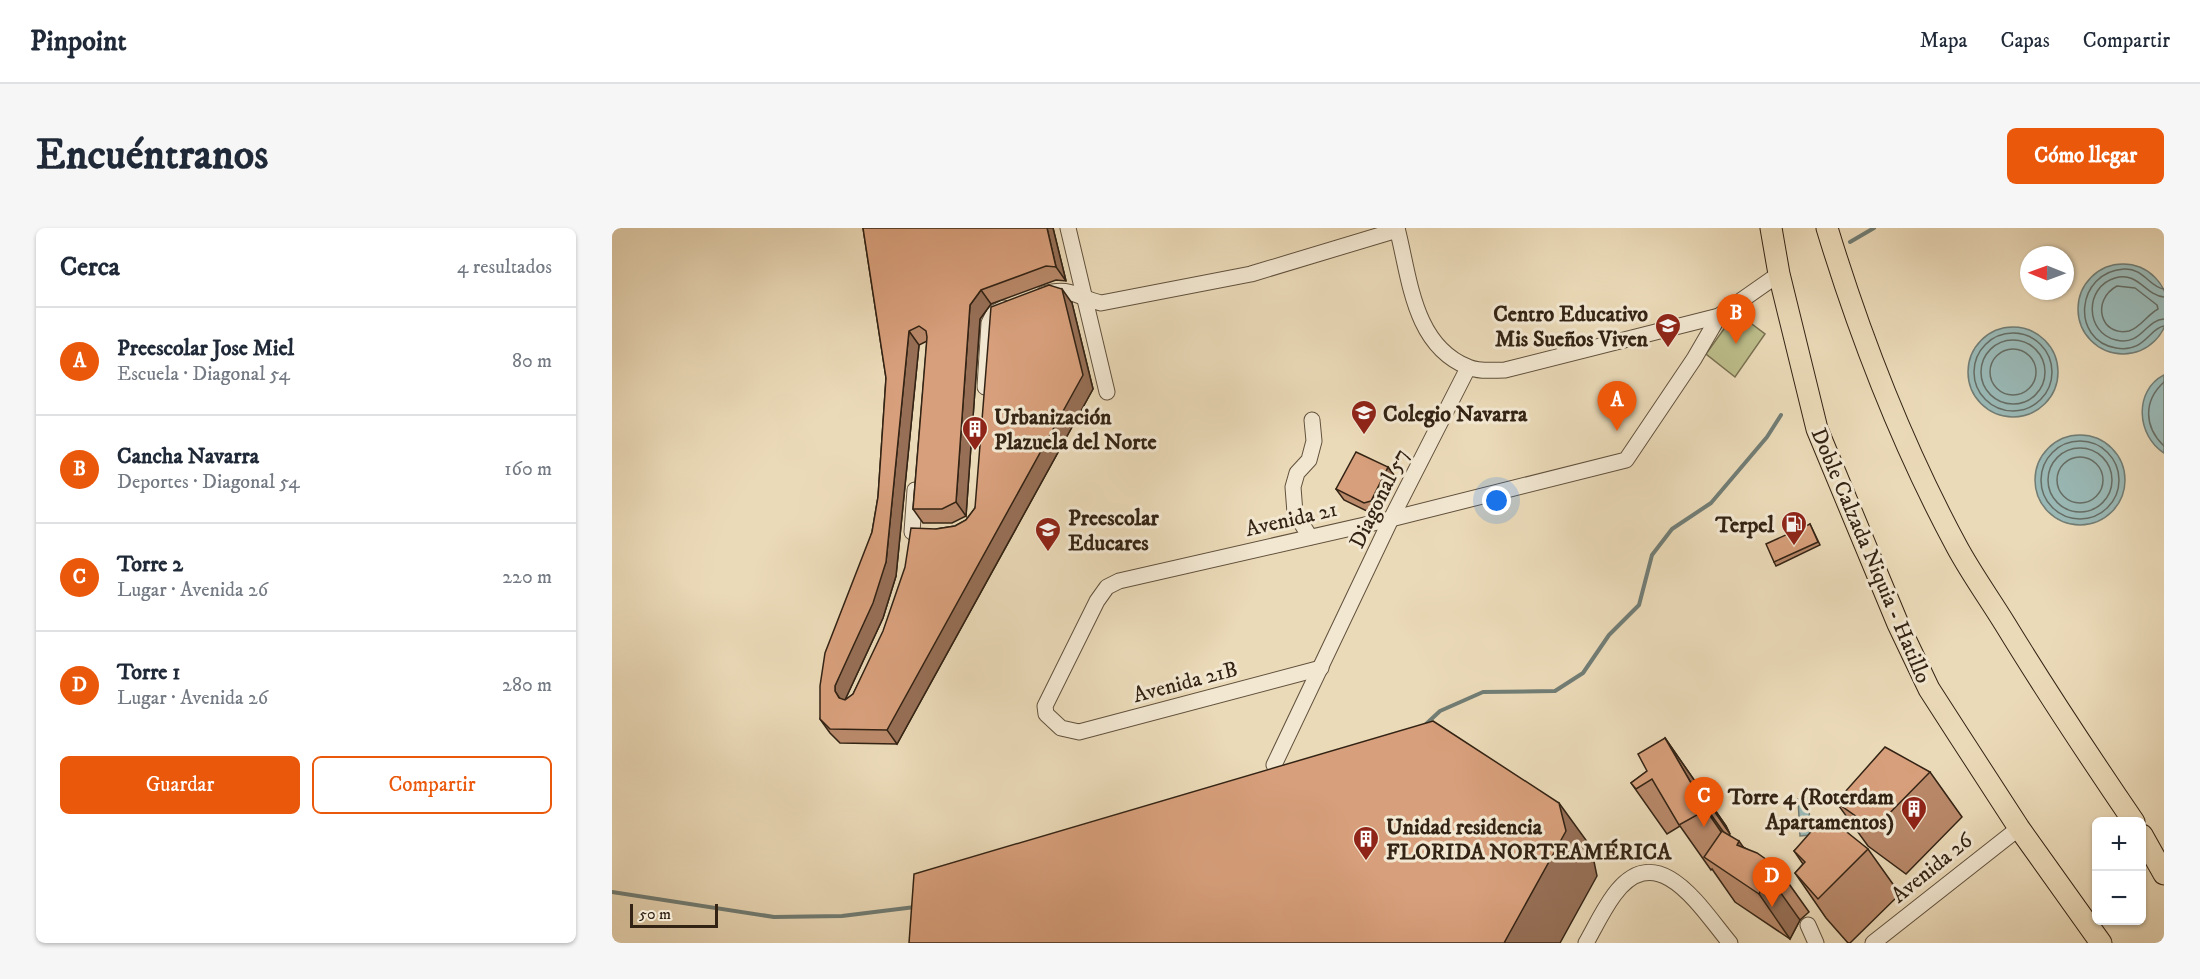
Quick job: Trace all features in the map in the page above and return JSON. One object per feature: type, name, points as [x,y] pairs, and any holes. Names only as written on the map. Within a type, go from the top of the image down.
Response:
[{"type":"highway","name":"Doble Calzada Niquia - Hatillo","points":[[1771,228],[1803,380],[1824,450],[1898,624],[1929,689],[2002,803],[2101,943]]},
{"type":"highway","points":[[1827,228],[1845,290],[1924,481],[1958,548],[2061,714],[2131,817]]},
{"type":"highway","points":[[2146,842],[2164,874]]},
{"type":"street","points":[[1068,228],[1107,392]]},
{"type":"street","points":[[984,405],[989,322],[994,313],[1059,289],[1101,303],[1251,274],[1397,229],[1423,326],[1438,347],[1468,368],[1505,370],[1682,328],[1719,316],[1779,274]]},
{"type":"street","name":"Avenida 21","points":[[1061,728],[1050,721],[1045,706],[1097,601],[1107,587],[1119,581],[1391,519],[1626,460],[1694,359],[1719,316]]},
{"type":"street","name":"Diagonal 57","points":[[1274,765],[1391,519],[1468,368]]},
{"type":"street","points":[[1310,537],[1294,513],[1293,487],[1297,473],[1309,460],[1314,441],[1312,420]]},
{"type":"street","points":[[911,549],[916,475]]},
{"type":"street","points":[[912,532],[933,533]]},
{"type":"street","name":"Avenida 21B","points":[[1061,728],[1079,732],[1321,668]]},
{"type":"street","name":"Avenida 26","points":[[1873,943],[2019,828]]},
{"type":"street","points":[[1586,943],[1614,894],[1626,882],[1654,872],[1673,878],[1730,943]]},
{"type":"street","points":[[1809,925],[1816,943]]},
{"type":"green space","points":[[1736,312],[1765,334],[1735,377],[1706,354]]},
{"type":"water","points":[[2123,264],[2140,267],[2155,277],[2165,292],[2168,309],[2165,326],[2155,341],[2140,351],[2123,354],[2106,351],[2091,341],[2081,326],[2078,309],[2081,292],[2091,277],[2106,267]]},
{"type":"water","points":[[2013,327],[2030,330],[2045,340],[2055,355],[2058,372],[2055,389],[2045,404],[2030,414],[2013,417],[1996,414],[1981,404],[1971,389],[1968,372],[1971,355],[1981,340],[1996,330]]},
{"type":"water","points":[[2164,375],[2164,453],[2148,436],[2142,414],[2147,392],[2154,382]]},
{"type":"water","points":[[2080,435],[2097,438],[2112,448],[2122,463],[2125,480],[2122,497],[2112,512],[2097,522],[2080,525],[2063,522],[2048,512],[2038,497],[2035,480],[2038,463],[2048,448],[2063,438]]},
{"type":"water","points":[[1808,798],[1811,835],[1800,836],[1798,799]]},
{"type":"building","name":"Urbanización Plazuela del Norte","points":[[863,228],[1047,228],[1056,267],[1046,266],[981,290],[970,305],[956,502],[942,509],[913,509],[927,337],[926,331],[919,326],[909,331],[886,562],[873,603],[835,686],[839,698],[845,700],[853,694],[883,631],[905,567],[911,528],[936,529],[955,526],[966,520],[975,508],[991,307],[1049,285],[1062,289],[1083,375],[887,730],[830,729],[820,719],[820,686],[825,653],[872,532],[878,497],[886,378]]},
{"type":"building","points":[[1356,452],[1388,467],[1371,501],[1364,503],[1336,489]]},
{"type":"building","name":"Terpel","points":[[1810,524],[1818,542],[1774,562],[1766,544]]},
{"type":"building","name":"Unidad residencia FLORIDA NORTEAMÉRICA","points":[[1433,721],[1559,803],[1566,831],[1504,943],[909,943],[914,874]]},
{"type":"building","points":[[1665,738],[1691,783],[1695,781],[1699,789],[1695,792],[1706,810],[1679,825],[1652,779],[1636,789],[1631,783],[1647,771],[1638,754]]},
{"type":"building","points":[[1885,747],[1930,772],[1874,829],[1836,802]]},
{"type":"building","points":[[1823,818],[1829,824],[1833,821],[1868,849],[1818,899],[1795,873],[1805,862],[1794,851]]},
{"type":"building","points":[[1722,831],[1739,841],[1737,845],[1757,853],[1777,867],[1768,875],[1759,894],[1704,857]]},
{"type":"waterway","points":[[1850,242],[1874,228]]},
{"type":"waterway","points":[[1425,725],[1440,711],[1483,692],[1555,691],[1583,673],[1609,635],[1639,605],[1652,555],[1672,529],[1711,503],[1767,437],[1781,415]]},
{"type":"waterway","points":[[612,892],[774,917],[842,916],[915,907]]},
{"type":"place","name":"Cancha Navarra","points":[[1736,344]]},
{"type":"place","name":"Centro Educativo Mis Sueños Viven","points":[[1668,349]]},
{"type":"place","name":"Preescolar Jose Miel","points":[[1617,431]]},
{"type":"place","name":"Colegio Navarra","points":[[1364,436]]},
{"type":"place","name":"Urbanización Plazuela del Norte","points":[[975,452]]},
{"type":"place","name":"Terpel","points":[[1794,547]]},
{"type":"place","name":"Preescolar Educares","points":[[1048,553]]},
{"type":"place","name":"Torre 2","points":[[1704,827]]},
{"type":"place","name":"Torre 4 (Roterdam Apartamentos)","points":[[1914,832]]},
{"type":"place","name":"Unidad residencia FLORIDA NORTEAMÉRICA","points":[[1366,862]]},
{"type":"place","name":"Torre 1","points":[[1772,907]]}]
